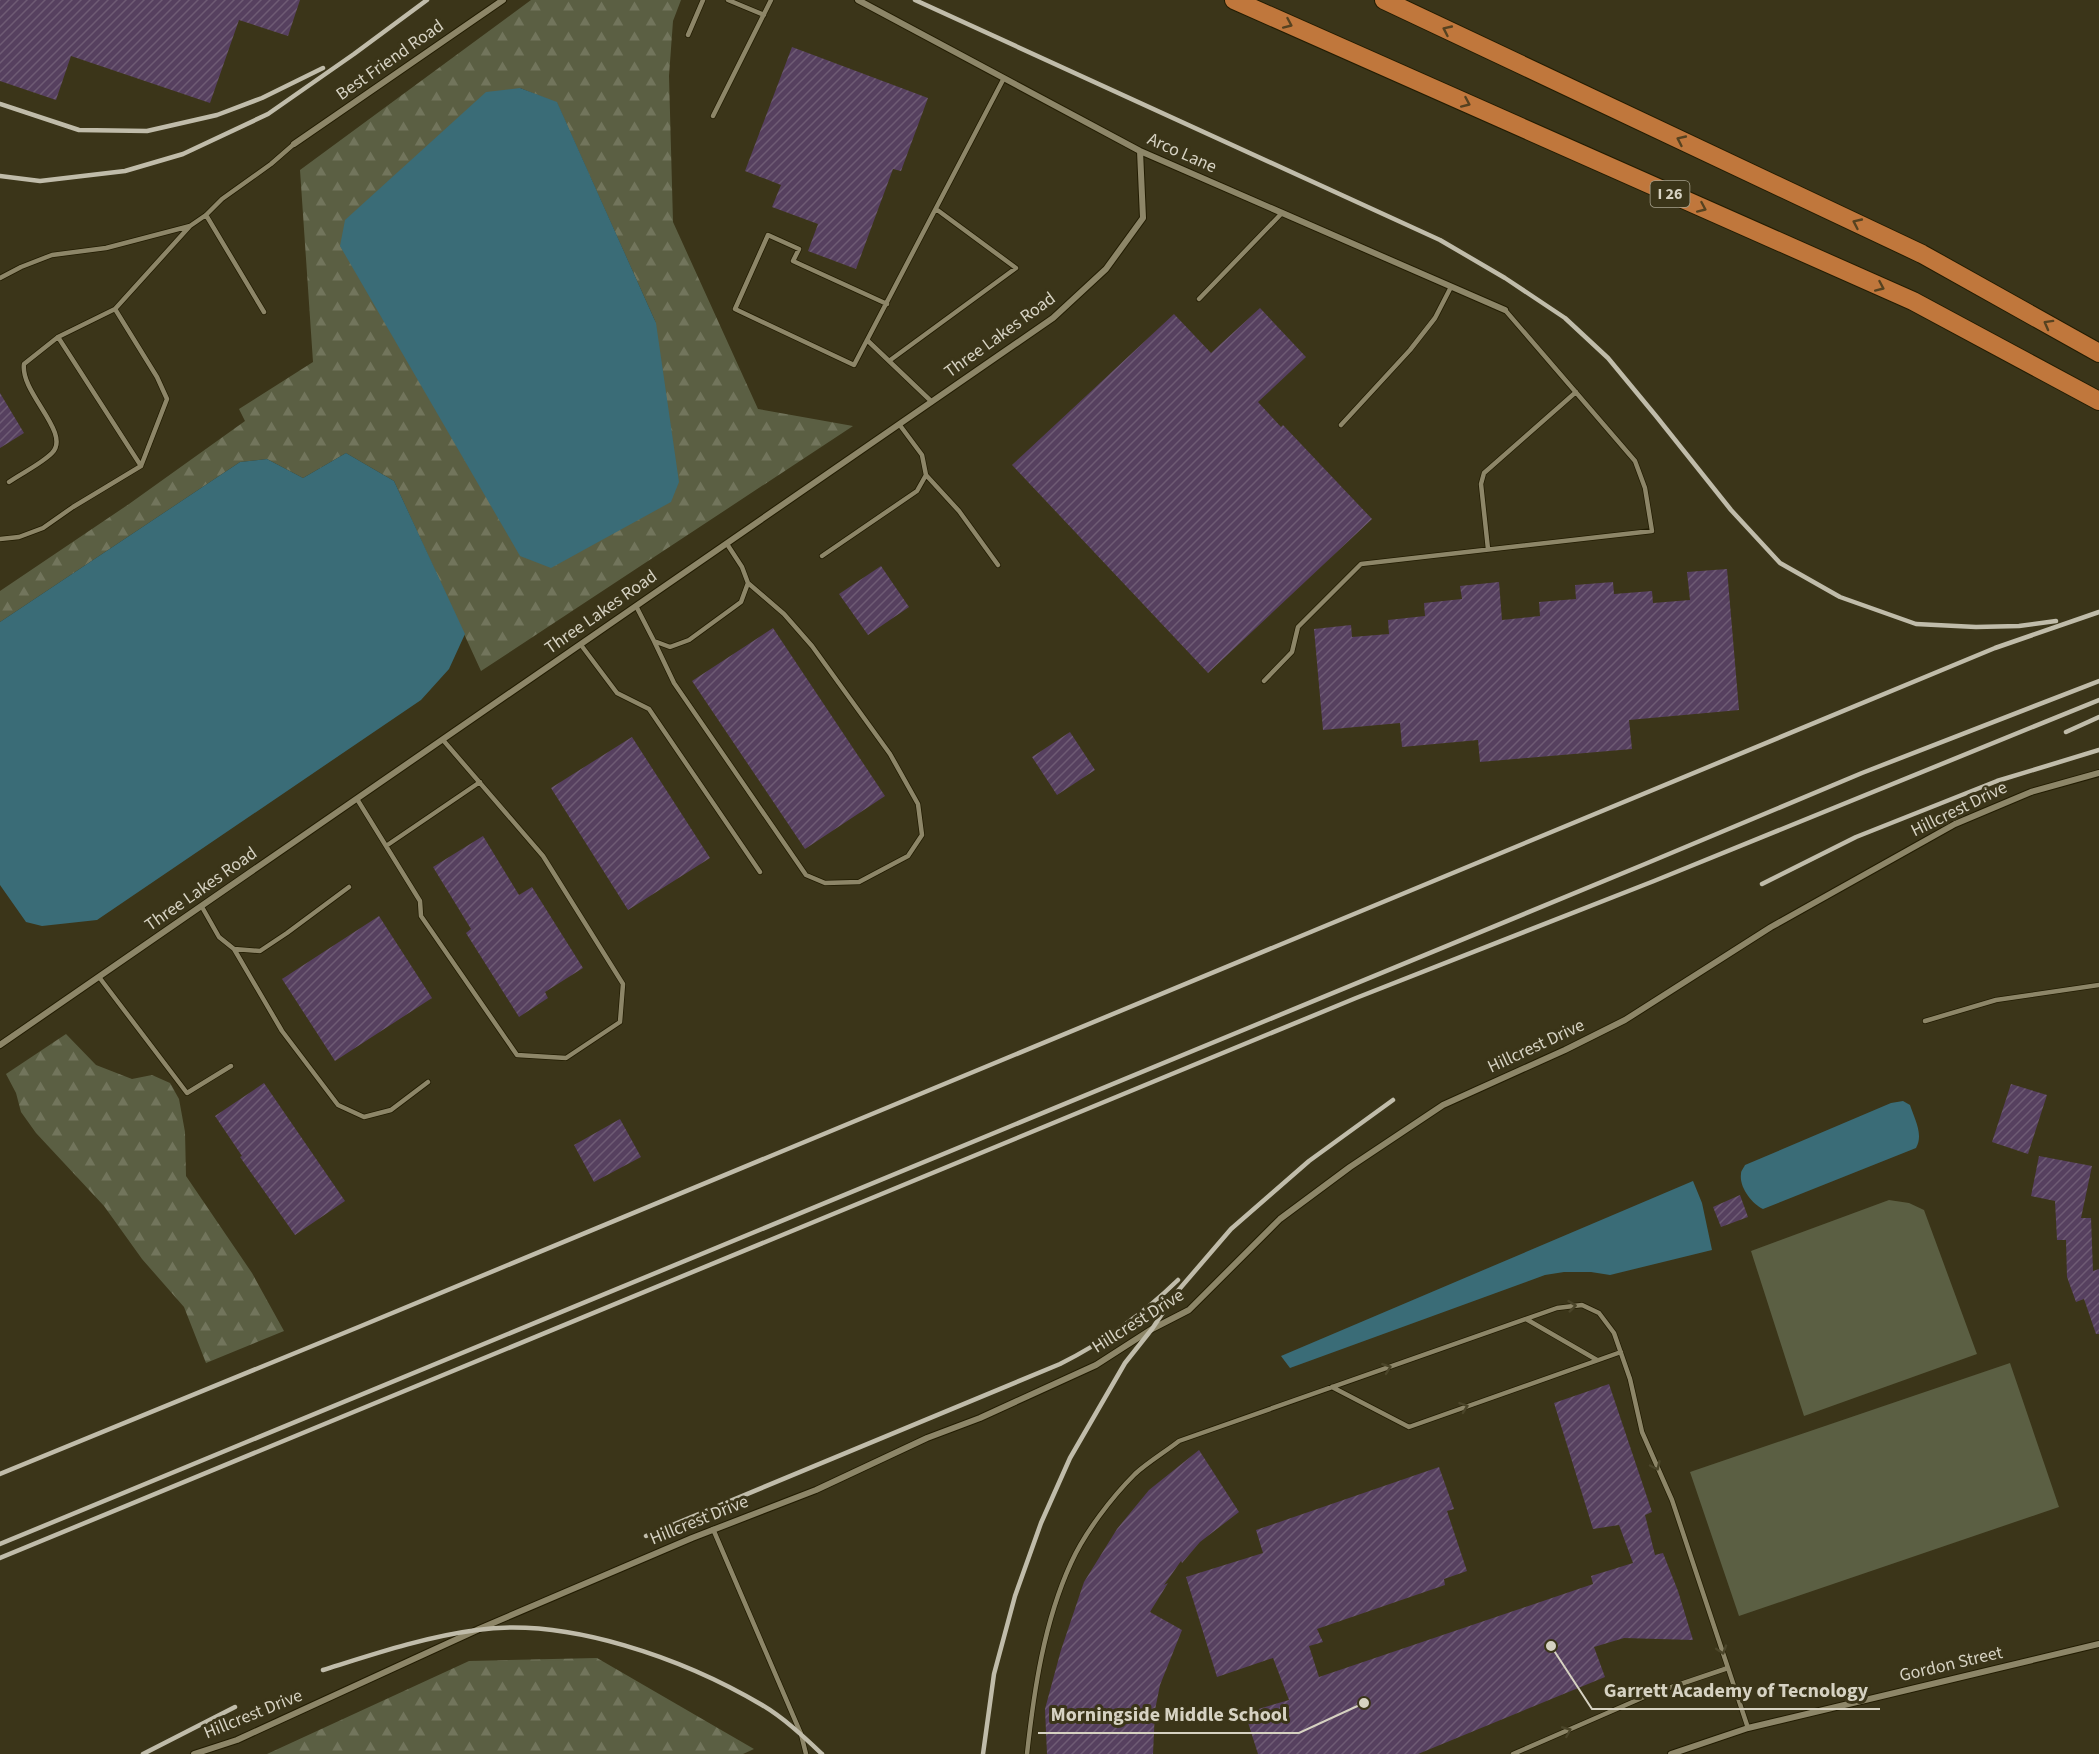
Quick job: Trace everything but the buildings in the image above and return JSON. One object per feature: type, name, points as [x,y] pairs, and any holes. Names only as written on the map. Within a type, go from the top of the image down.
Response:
[{"type":"highway","name":"I 26","points":[[1234,0],[1912,301],[2099,401]]},
{"type":"highway","points":[[1384,0],[1922,254],[2099,353]]},
{"type":"street","name":"Best Friend Road","points":[[294,144],[503,0]]},
{"type":"street","name":"Arco Lane","points":[[858,0],[1140,151],[1505,310]]},
{"type":"street","name":"Three Lakes Road","points":[[0,1046],[1053,318],[1106,269],[1143,218],[1140,151]]},
{"type":"street","name":"Hillcrest Drive","points":[[194,1754],[237,1740],[479,1629],[713,1529],[816,1490],[927,1438],[980,1418],[1096,1365],[1152,1329],[1189,1310],[1280,1219],[1350,1167],[1443,1105],[1625,1020],[1771,927],[1955,824],[2031,792],[2099,773]]},
{"type":"street","name":"Gordon Street","points":[[1671,1754],[1748,1728],[2099,1644]]},
{"type":"lane","points":[[688,35],[703,0]]},
{"type":"lane","points":[[728,0],[764,15]]},
{"type":"lane","points":[[713,116],[771,0]]},
{"type":"lane","points":[[887,304],[794,261],[799,249],[768,235],[735,309],[854,365],[887,304],[1004,78]]},
{"type":"lane","points":[[9,482],[53,452],[56,447],[55,429],[29,389],[23,372],[24,364],[58,337],[115,309],[190,226],[294,144]]},
{"type":"lane","points":[[889,361],[1017,268],[936,209]]},
{"type":"lane","points":[[1199,299],[1282,213]]},
{"type":"lane","points":[[206,215],[264,312]]},
{"type":"lane","points":[[0,278],[52,255],[106,248],[190,226]]},
{"type":"lane","points":[[1341,425],[1410,350],[1435,318],[1451,287]]},
{"type":"lane","points":[[0,539],[19,537],[43,528],[141,466],[167,399],[157,377],[115,309]]},
{"type":"lane","points":[[1264,681],[1292,652],[1298,627],[1361,564],[1652,531],[1645,488],[1635,461],[1505,310]]},
{"type":"lane","points":[[58,337],[141,466]]},
{"type":"lane","points":[[867,340],[933,403]]},
{"type":"lane","points":[[1488,549],[1481,484],[1484,473],[1576,392]]},
{"type":"lane","points":[[899,424],[922,455],[926,475],[959,510],[999,565]]},
{"type":"lane","points":[[822,556],[917,491],[926,475]]},
{"type":"lane","points":[[636,606],[674,682],[806,875],[825,883],[859,882],[908,856],[922,835],[918,804],[890,754],[812,646],[784,614],[748,584],[742,567],[727,544]]},
{"type":"lane","points":[[654,641],[670,647],[689,640],[741,602],[748,584]]},
{"type":"lane","points":[[581,645],[617,693],[649,709],[760,872]]},
{"type":"lane","points":[[357,799],[420,901],[421,916],[517,1055],[566,1058],[620,1022],[623,984],[543,856],[443,740]]},
{"type":"lane","points":[[386,846],[480,782]]},
{"type":"lane","points":[[234,949],[260,951],[349,887]]},
{"type":"lane","points":[[202,906],[219,937],[234,949],[282,1031],[339,1105],[364,1117],[373,1115],[391,1110],[428,1082]]},
{"type":"lane","points":[[99,977],[187,1093],[231,1066]]},
{"type":"lane","points":[[1925,1021],[1996,1000],[2099,985]]},
{"type":"lane","points":[[1027,1754],[1033,1697],[1055,1605],[1071,1561],[1100,1516],[1136,1473],[1179,1441],[1557,1308],[1582,1305],[1599,1313],[1614,1333],[1630,1379],[1642,1432],[1672,1500],[1748,1728]]},
{"type":"lane","points":[[1526,1319],[1598,1360]]},
{"type":"lane","points":[[1332,1388],[1409,1427],[1621,1352]]},
{"type":"lane","points":[[713,1529],[801,1734],[806,1754]]},
{"type":"lane","points":[[1513,1754],[1651,1694],[1728,1668]]},
{"type":"green space","points":[[531,0],[681,0],[673,21],[669,76],[673,222],[758,409],[853,426],[481,671],[394,481],[346,453],[303,478],[267,459],[240,462],[0,622],[0,591],[129,504],[245,421],[239,409],[313,362],[300,170]],"holes":[[[520,88],[557,103],[656,323]]]},
{"type":"green space","points":[[66,1034],[96,1065],[132,1079],[152,1075],[170,1083],[179,1099],[185,1132],[186,1176],[252,1273],[284,1331],[206,1363],[184,1307],[142,1259],[104,1206],[36,1133],[21,1112],[16,1093],[6,1074]]},
{"type":"green space","points":[[1889,1200],[1909,1203],[1924,1210],[1977,1354],[1804,1416],[1751,1251]]},
{"type":"green space","points":[[2010,1363],[2059,1507],[1739,1616],[1690,1472]]},
{"type":"green space","points":[[597,1658],[754,1749],[743,1754],[267,1754],[469,1661]]},
{"type":"water","points":[[520,88],[557,102],[656,323],[679,482],[671,502],[551,568],[520,556],[340,246],[345,220],[486,92]]},
{"type":"water","points":[[346,453],[394,481],[465,634],[449,669],[421,700],[97,920],[42,926],[26,922],[0,885],[0,622],[240,462],[267,459],[303,478]]},
{"type":"water","points":[[1903,1101],[1910,1105],[1918,1126],[1919,1137],[1916,1148],[1763,1209],[1751,1199],[1744,1189],[1741,1171],[1745,1165],[1891,1103]]},
{"type":"water","points":[[1693,1181],[1702,1203],[1712,1250],[1610,1275],[1564,1272],[1545,1275],[1290,1368],[1281,1356]]},
{"type":"railway","points":[[0,176],[40,181],[125,171],[183,154],[268,114],[427,0]]},
{"type":"railway","points":[[915,0],[1440,240],[1505,278],[1565,318],[1608,358],[1731,510],[1780,563],[1840,597],[1916,624],[1976,627],[2019,626],[2056,621]]},
{"type":"railway","points":[[0,104],[79,130],[147,131],[217,115],[262,98],[323,68]]},
{"type":"railway","points":[[0,1474],[1995,648],[2099,612]]},
{"type":"railway","points":[[0,1544],[1862,773],[2099,681]]},
{"type":"railway","points":[[0,1558],[1356,998],[1654,881],[2099,700]]},
{"type":"railway","points":[[2066,732],[2099,717]]},
{"type":"railway","points":[[1762,884],[1856,837],[1997,781],[2099,750]]},
{"type":"railway","points":[[983,1754],[994,1674],[1015,1596],[1041,1523],[1070,1458],[1125,1363],[1152,1329],[1176,1293],[1231,1229],[1309,1161],[1393,1100]]},
{"type":"railway","points":[[646,1536],[1060,1364],[1092,1347],[1122,1327],[1178,1280]]},
{"type":"railway","points":[[323,1670],[418,1642],[477,1630],[512,1628],[549,1630],[587,1636],[662,1658],[731,1688],[778,1716],[822,1754]]},
{"type":"railway","points":[[143,1754],[235,1707]]},
{"type":"place","name":"Garrett Academy of Tecnology","points":[[1551,1646]]},
{"type":"place","name":"Morningside Middle School","points":[[1364,1703]]}]
